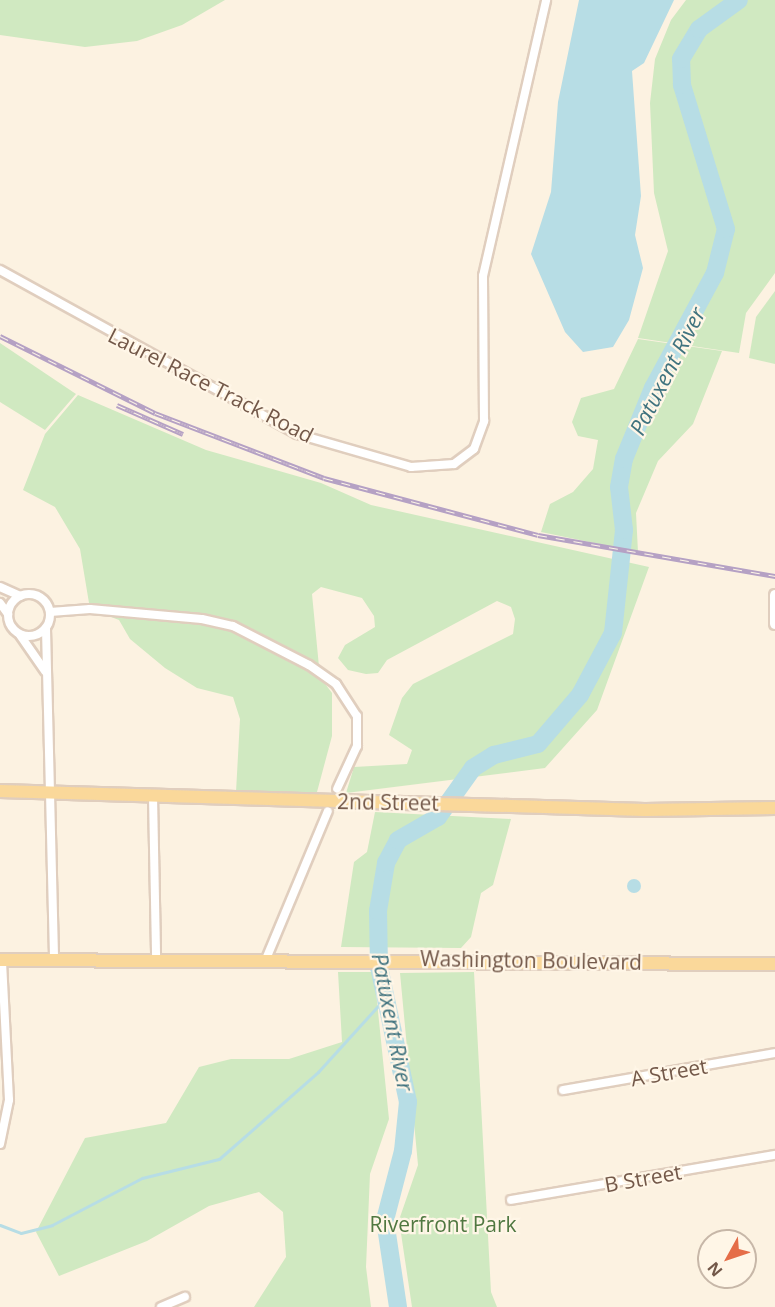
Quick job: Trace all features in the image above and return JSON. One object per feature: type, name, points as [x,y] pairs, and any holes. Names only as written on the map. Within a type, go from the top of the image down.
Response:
[{"type":"main road","name":"2nd Street","points":[[0,791],[422,803],[775,808]]},
{"type":"main road","name":"Washington Boulevard","points":[[1,960],[338,958],[775,964]]},
{"type":"street","name":"Laurel Race Track Road","points":[[0,270],[297,434],[411,467],[454,464],[474,449],[484,421],[483,276],[546,0]]},
{"type":"street","points":[[0,587],[20,596],[41,597],[50,612],[46,629],[46,673],[54,959]]},
{"type":"street","points":[[8,614],[20,596]]},
{"type":"street","points":[[775,596],[775,624]]},
{"type":"street","points":[[0,603],[46,673]]},
{"type":"street","points":[[50,612],[90,609],[202,619],[233,626],[309,665],[336,684],[357,716],[357,746],[338,789]]},
{"type":"street","points":[[20,635],[34,636],[46,629]]},
{"type":"street","points":[[153,796],[156,958]]},
{"type":"street","points":[[266,959],[328,811]]},
{"type":"street","points":[[0,1144],[9,1100],[1,960]]},
{"type":"street","name":"A Street","points":[[563,1090],[775,1053]]},
{"type":"street","name":"B Street","points":[[510,1200],[775,1155]]},
{"type":"street","points":[[160,1307],[185,1297]]},
{"type":"green space","points":[[0,0],[225,0],[182,25],[137,41],[85,47],[0,35]]},
{"type":"green space","points":[[686,0],[775,0],[775,273],[746,313],[739,353],[638,338],[668,251],[654,193],[650,103],[655,59],[671,20]]},
{"type":"green space","points":[[775,291],[775,364],[749,358],[756,317]]},
{"type":"green space","points":[[638,339],[722,351],[693,424],[658,461],[636,513],[638,552],[541,532],[550,504],[573,492],[593,469],[598,440],[578,436],[572,422],[581,398],[614,389]]},
{"type":"green space","points":[[0,343],[76,394],[45,430],[0,402]]},
{"type":"green space","points":[[78,395],[206,450],[321,483],[371,505],[649,567],[597,710],[545,768],[346,793],[354,767],[407,764],[412,750],[389,735],[402,698],[413,684],[513,634],[515,619],[511,607],[497,601],[387,660],[378,673],[366,674],[348,670],[338,658],[345,645],[375,627],[374,616],[362,598],[321,587],[312,594],[320,677],[332,693],[332,736],[317,792],[236,792],[240,719],[233,697],[197,688],[165,668],[130,639],[119,620],[90,609],[80,549],[55,507],[23,490],[45,434]]},
{"type":"green space","points":[[375,812],[511,819],[493,885],[481,893],[471,937],[461,948],[341,947],[354,862],[367,852]]},
{"type":"green space","points":[[338,972],[374,972],[389,1119],[370,1174],[366,1267],[371,1307],[254,1307],[286,1257],[283,1212],[259,1192],[209,1206],[147,1241],[59,1276],[36,1232],[85,1138],[166,1123],[199,1067],[231,1059],[289,1059],[342,1042]]},
{"type":"green space","name":"Riverfront Park","points":[[474,972],[491,1292],[497,1307],[412,1307],[399,1220],[418,1165],[400,973]]},
{"type":"water","points":[[579,0],[674,0],[644,63],[632,71],[641,196],[635,235],[643,268],[629,320],[613,347],[583,352],[565,332],[531,254],[551,192],[558,102]]},
{"type":"water","points":[[634,879],[639,881],[641,886],[639,891],[634,893],[629,891],[627,886],[629,881]]},
{"type":"waterway","name":"Patuxent River","points":[[398,1307],[385,1220],[403,1151],[408,1102],[379,967],[378,911],[386,863],[398,840],[438,817],[473,768],[494,755],[538,744],[580,695],[613,633],[624,530],[619,487],[624,459],[653,388],[715,273],[726,229],[682,85],[681,59],[699,29],[739,0]]},
{"type":"waterway","points":[[0,1225],[21,1233],[52,1225],[142,1178],[219,1159],[318,1072],[386,997]]},
{"type":"railway","points":[[0,336],[155,413],[324,478],[538,535],[775,576]]},
{"type":"railway","points":[[117,405],[183,434]]}]
